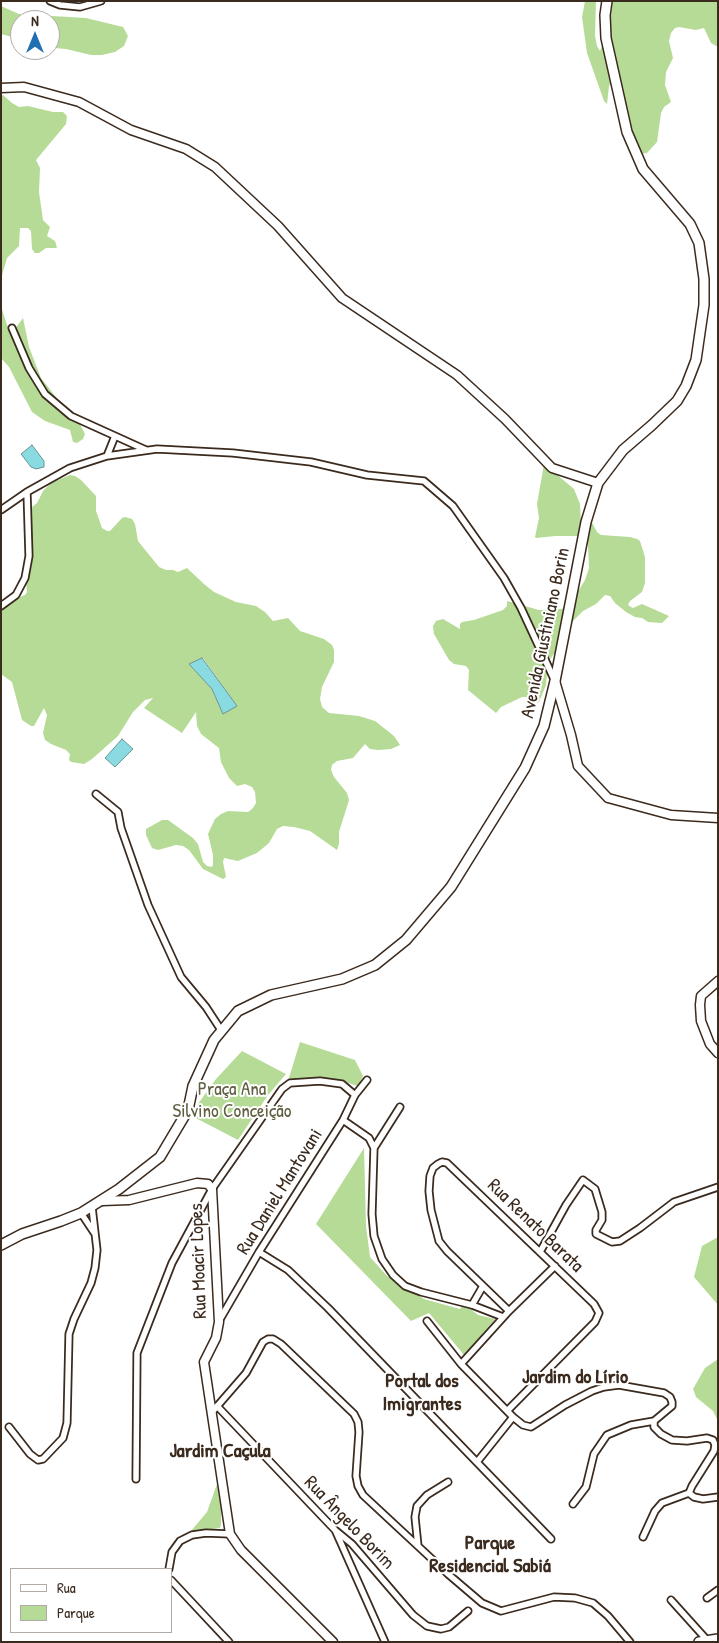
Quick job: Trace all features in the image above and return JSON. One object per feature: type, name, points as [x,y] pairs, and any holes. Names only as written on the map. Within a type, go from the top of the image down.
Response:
[{"type":"main road","name":"Avenida Giustiniano Borin","points":[[1,1245],[22,1234],[62,1221],[92,1207],[160,1157],[188,1110],[193,1086],[214,1040],[238,1011],[271,995],[342,979],[375,965],[406,940],[451,887],[524,768],[544,726],[555,681],[586,522],[598,483],[623,450],[676,402],[686,386],[696,360],[704,305],[704,278],[699,243],[690,224],[643,169],[627,132],[606,38],[605,15],[607,1]]},
{"type":"main road","points":[[703,1641],[718,1640]]},
{"type":"street","points":[[50,1],[60,5],[80,7],[101,1]]},
{"type":"street","points":[[1,88],[24,87],[80,102],[131,130],[186,149],[216,167],[278,226],[342,298],[457,375],[505,419],[552,468],[598,483]]},
{"type":"street","points":[[12,328],[29,368],[45,394],[71,416],[146,450]]},
{"type":"street","points":[[107,456],[115,436]]},
{"type":"street","points":[[1,510],[70,468],[107,456],[157,449],[234,453],[311,462],[367,475],[424,481],[453,506],[504,578],[521,608],[555,681],[578,766],[608,798],[670,815],[718,818]]},
{"type":"street","points":[[1,606],[16,595],[25,578],[29,549],[28,492]]},
{"type":"street","points":[[96,794],[118,812],[121,828],[148,905],[181,977],[206,1006],[222,1030]]},
{"type":"street","points":[[718,981],[701,996],[700,1005],[701,1021],[710,1044],[718,1053]]},
{"type":"street","name":"Rua Daniel Mantovani","points":[[219,1322],[258,1252],[367,1080]]},
{"type":"street","points":[[136,1479],[137,1353],[172,1262],[212,1190],[282,1089],[290,1083],[320,1081],[342,1084],[356,1095]]},
{"type":"street","points":[[400,1107],[374,1148],[372,1214],[374,1236],[382,1259],[393,1275],[405,1286],[472,1305],[503,1317]]},
{"type":"street","points":[[343,1120],[368,1138],[374,1148]]},
{"type":"street","name":"Rua Renato Barata","points":[[483,1286],[447,1251],[439,1241],[434,1227],[430,1210],[430,1176],[433,1168],[442,1162],[447,1163],[555,1266],[594,1304],[599,1313],[595,1322],[507,1411]]},
{"type":"street","points":[[540,1252],[566,1205],[583,1180],[595,1189],[602,1212],[602,1220],[596,1230],[596,1234],[612,1242],[620,1241],[674,1202],[718,1187]]},
{"type":"street","name":"Rua Moacir Lopes","points":[[102,1201],[129,1200],[198,1183],[208,1184],[212,1190],[219,1322],[216,1338],[204,1362],[215,1409],[230,1534],[241,1550],[333,1642]]},
{"type":"street","points":[[119,1189],[129,1200]]},
{"type":"street","points":[[9,1427],[34,1458],[43,1459],[63,1438],[67,1423],[69,1334],[96,1268],[96,1236],[92,1207]]},
{"type":"street","points":[[80,1213],[96,1236]]},
{"type":"street","points":[[258,1252],[288,1270],[328,1308],[551,1539]]},
{"type":"street","points":[[461,1364],[503,1317],[555,1266]]},
{"type":"street","points":[[472,1305],[483,1286],[509,1311]]},
{"type":"street","points":[[427,1321],[461,1364],[523,1425],[531,1427],[565,1405],[592,1391],[619,1385],[647,1389],[670,1396],[672,1402],[668,1409],[654,1421],[631,1425],[607,1435],[594,1454],[586,1487],[573,1504]]},
{"type":"street","points":[[215,1409],[246,1373],[263,1342],[268,1339],[274,1339],[354,1414],[358,1422],[359,1432],[356,1476],[358,1486],[363,1495],[482,1603],[501,1611],[554,1597],[575,1598],[593,1603],[608,1616],[630,1642]]},
{"type":"street","name":"Rua Ângelo Borim","points":[[215,1409],[335,1530],[352,1544],[413,1615],[426,1626],[441,1629],[449,1627],[468,1611]]},
{"type":"street","points":[[477,1462],[513,1417]]},
{"type":"street","points":[[643,1537],[655,1511],[662,1503],[689,1493],[714,1451],[715,1444],[713,1440],[701,1438],[672,1440],[661,1434],[654,1427],[654,1421]]},
{"type":"street","points":[[418,1546],[415,1517],[417,1506],[427,1494],[448,1482]]},
{"type":"street","points":[[689,1493],[694,1498],[718,1497]]},
{"type":"street","points":[[335,1530],[385,1642]]},
{"type":"street","points":[[169,1568],[172,1552],[180,1541],[192,1535],[206,1533],[230,1534]]},
{"type":"street","points":[[172,1581],[229,1642]]},
{"type":"street","points":[[707,1598],[718,1590]]},
{"type":"street","points":[[671,1600],[703,1641]]},
{"type":"green space","points":[[585,1],[596,1],[595,36],[600,51],[604,41],[608,1],[718,1],[718,47],[711,43],[704,28],[696,30],[679,27],[675,28],[671,33],[669,41],[673,58],[666,72],[665,85],[671,102],[664,107],[661,113],[657,142],[647,153],[641,154],[613,87],[610,84],[607,104],[604,101],[587,53],[582,17]]},
{"type":"green space","points":[[1,6],[10,10],[10,36],[1,34]]},
{"type":"green space","points":[[60,16],[86,18],[123,27],[128,36],[124,46],[115,52],[102,55],[91,55],[60,48]]},
{"type":"green space","points":[[3,95],[19,107],[28,106],[53,112],[63,112],[67,116],[66,124],[36,160],[40,168],[39,192],[43,220],[50,227],[47,236],[55,241],[57,248],[46,248],[39,253],[35,253],[32,249],[31,231],[28,228],[20,228],[19,246],[7,258],[1,279],[1,96]]},
{"type":"green space","points":[[1,306],[7,325],[12,333],[23,318],[29,347],[41,378],[59,401],[78,420],[85,434],[83,439],[77,443],[73,442],[70,430],[45,421],[32,412],[9,367],[1,358]]},
{"type":"green space","points":[[544,464],[574,489],[580,504],[581,524],[589,517],[597,532],[601,535],[630,537],[640,541],[645,557],[645,583],[642,592],[630,601],[628,605],[633,608],[642,604],[669,616],[662,623],[648,622],[626,612],[610,596],[605,595],[596,604],[583,611],[568,626],[563,641],[548,662],[546,685],[539,702],[537,703],[522,697],[501,707],[496,713],[468,690],[469,670],[466,666],[454,664],[449,660],[434,634],[433,626],[436,621],[443,619],[460,629],[462,622],[503,610],[507,606],[507,601],[539,610],[562,609],[579,590],[589,568],[588,545],[579,536],[535,537],[539,518],[537,504]]},
{"type":"green space","points":[[70,475],[81,480],[96,496],[96,511],[102,528],[107,531],[110,531],[122,518],[132,519],[135,524],[138,541],[159,567],[178,572],[187,568],[214,592],[236,602],[256,606],[273,621],[288,618],[300,631],[324,639],[332,645],[334,662],[322,687],[320,699],[322,707],[329,713],[359,716],[375,721],[394,736],[400,745],[391,749],[378,750],[370,749],[365,744],[353,758],[337,761],[332,765],[331,770],[334,777],[347,793],[349,800],[339,832],[337,850],[310,831],[283,826],[277,829],[269,843],[257,853],[238,861],[224,858],[226,877],[223,879],[203,869],[189,850],[183,846],[176,845],[158,850],[152,848],[146,835],[146,829],[162,820],[168,820],[193,838],[198,844],[203,862],[207,866],[212,867],[213,855],[208,834],[215,819],[228,811],[248,812],[256,803],[255,792],[252,787],[245,784],[237,786],[229,778],[221,762],[219,748],[201,734],[197,726],[196,712],[182,733],[144,708],[153,698],[145,700],[133,712],[118,736],[84,764],[71,762],[69,760],[70,754],[66,750],[45,740],[43,733],[47,715],[44,708],[34,726],[22,720],[12,682],[1,674],[1,607],[9,606],[27,592],[26,582],[32,534],[32,507],[51,483]],"holes":[[[203,658],[237,706],[215,697],[212,689],[189,664]]]},
{"type":"green space","points":[[300,1042],[355,1060],[363,1076],[358,1086],[338,1080],[314,1078],[288,1081]]},
{"type":"green space","name":"Praça Ana Silvino Conceição","points":[[242,1051],[286,1074],[268,1095],[238,1140],[190,1115],[216,1079]]},
{"type":"green space","points":[[364,1148],[366,1226],[370,1257],[387,1276],[424,1299],[460,1309],[464,1304],[478,1315],[495,1319],[464,1355],[429,1313],[411,1321],[316,1224]]},
{"type":"green space","points":[[718,1237],[718,1305],[694,1277],[702,1246]]},
{"type":"green space","points":[[718,1359],[718,1421],[713,1411],[696,1397],[693,1389],[705,1368]]},
{"type":"green space","points":[[217,1484],[221,1507],[220,1528],[191,1531],[207,1512]]},
{"type":"water","points":[[32,445],[44,461],[44,467],[36,469],[31,467],[21,454]]},
{"type":"water","points":[[202,658],[237,706],[223,714],[212,689],[189,664]]},
{"type":"water","points":[[122,739],[133,749],[115,767],[105,758]]},
{"type":"district","name":"Jardim do Lírio","points":[[575,1378]]},
{"type":"district","name":"Portal dos Imigrantes","points":[[422,1394]]},
{"type":"district","name":"Jardim Caçula","points":[[220,1452]]},
{"type":"district","name":"Parque Residencial Sabiá","points":[[490,1556]]}]
